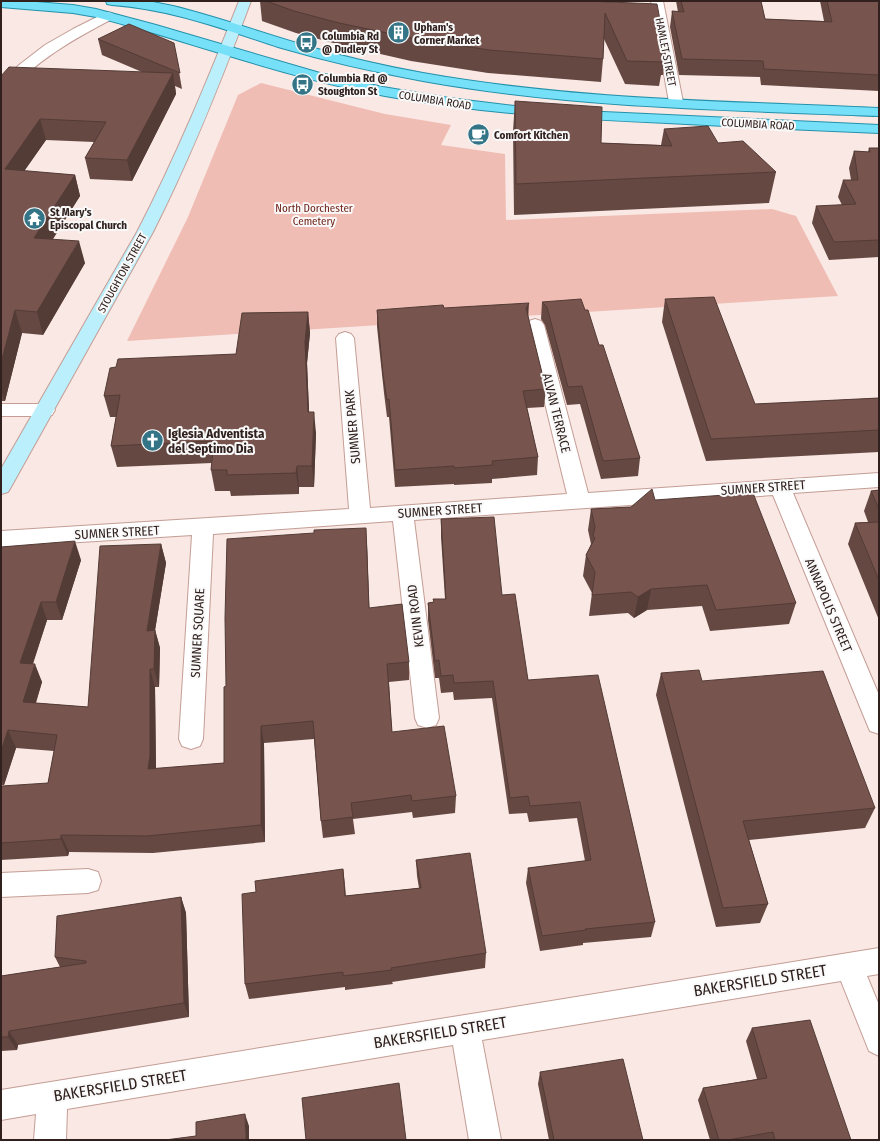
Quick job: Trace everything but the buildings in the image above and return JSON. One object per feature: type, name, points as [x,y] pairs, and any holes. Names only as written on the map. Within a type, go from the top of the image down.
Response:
[{"type":"main road","name":"COLUMBIA ROAD","points":[[112,1],[169,9],[234,27],[324,56],[387,70],[460,83],[576,97],[879,112]]},
{"type":"main road","name":"STOUGHTON STREET","points":[[1,487],[156,210],[226,50],[245,1]]},
{"type":"main road","name":"COLUMBIA ROAD","points":[[1,3],[72,9],[107,16],[283,68],[351,85],[461,104],[568,115],[879,129]]},
{"type":"street","name":"HAMLET STREET","points":[[657,1],[676,102]]},
{"type":"street","points":[[644,15],[659,15]]},
{"type":"street","points":[[1,92],[20,70],[42,53],[67,37],[107,16]]},
{"type":"street","name":"ALVAN TERRACE","points":[[535,325],[579,500]]},
{"type":"street","name":"SUMNER PARK","points":[[345,338],[360,516]]},
{"type":"street","points":[[1,410],[45,410]]},
{"type":"street","name":"SUMNER STREET","points":[[1,539],[203,527],[879,480]]},
{"type":"street","name":"ANNAPOLIS STREET","points":[[780,486],[879,724]]},
{"type":"street","name":"KEVIN ROAD","points":[[402,513],[427,718]]},
{"type":"street","name":"SUMNER SQUARE","points":[[191,739],[203,527]]},
{"type":"street","points":[[1,885],[88,881]]},
{"type":"street","name":"BAKERSFIELD STREET","points":[[1,1105],[879,961]]},
{"type":"street","points":[[849,966],[879,1041]]},
{"type":"street","points":[[465,1028],[485,1140]]},
{"type":"street","points":[[50,1140],[52,1096]]},
{"type":"green space","name":"North Dorchester Cemetery","points":[[261,83],[385,114],[451,125],[441,145],[505,154],[506,220],[772,209],[796,216],[838,296],[127,341],[188,217],[238,95]]},
{"type":"place","name":"Upham's Corner Market","points":[[398,33]]},
{"type":"place","name":"Columbia Rd @ Dudley St","points":[[307,42]]},
{"type":"place","name":"Columbia Rd @ Stoughton St","points":[[302,84]]},
{"type":"place","name":"Comfort Kitchen","points":[[478,135]]},
{"type":"place","name":"St Mary's Episcopal Church","points":[[34,218]]},
{"type":"place","name":"Iglesia Adventista del Septimo Dia","points":[[152,440]]}]
